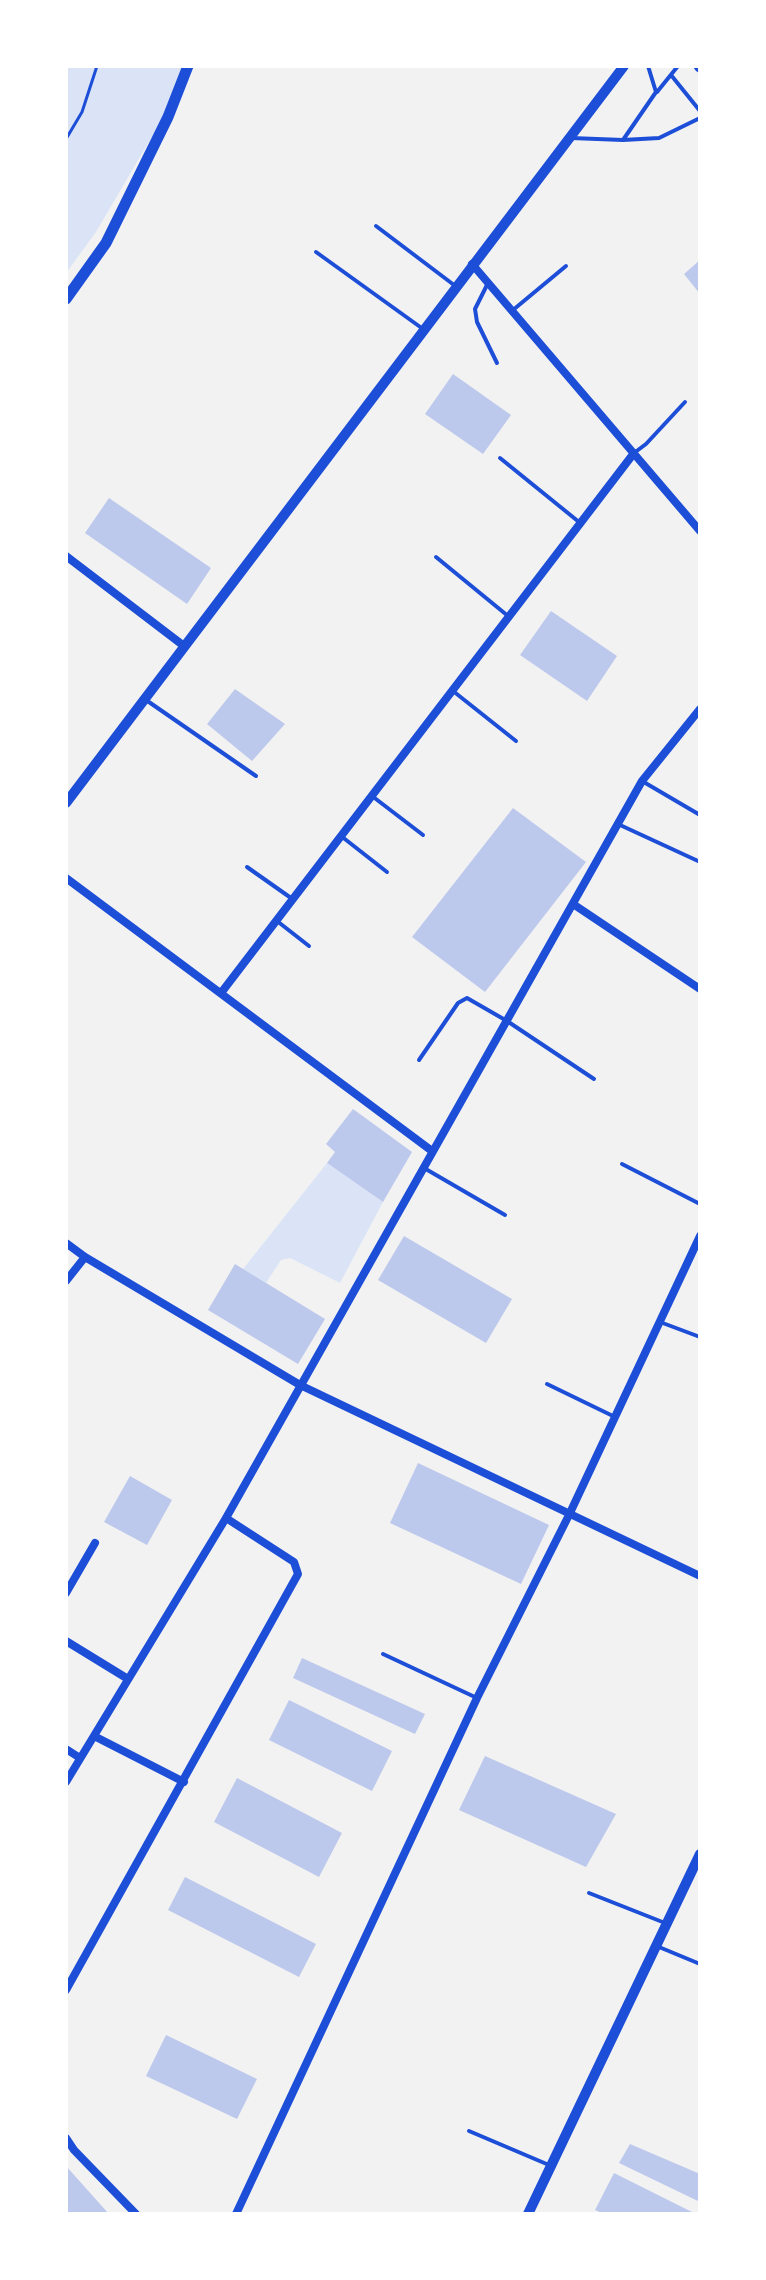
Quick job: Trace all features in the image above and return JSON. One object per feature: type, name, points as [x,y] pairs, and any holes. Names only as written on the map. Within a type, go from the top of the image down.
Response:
[{"type":"main road","points":[[66,299],[106,243],[168,117],[188,66]]},
{"type":"street","points":[[68,796],[624,66]]},
{"type":"street","points":[[472,264],[700,531]]},
{"type":"street","points":[[221,993],[634,453]]},
{"type":"street","points":[[66,556],[184,646]]},
{"type":"street","points":[[66,1782],[226,1518],[642,781],[700,709]]},
{"type":"street","points":[[66,878],[432,1151]]},
{"type":"street","points":[[573,904],[700,989]]},
{"type":"street","points":[[236,2214],[477,1698],[569,1515],[700,1236]]},
{"type":"street","points":[[66,1243],[300,1385],[700,1576]]},
{"type":"street","points":[[66,1281],[85,1257]]},
{"type":"street","points":[[66,1990],[298,1574],[294,1562],[226,1518]]},
{"type":"street","points":[[66,1593],[95,1543]]},
{"type":"street","points":[[66,1641],[128,1679]]},
{"type":"street","points":[[94,1736],[184,1782]]},
{"type":"street","points":[[66,1749],[80,1758]]},
{"type":"street","points":[[528,2214],[700,1854]]},
{"type":"street","points":[[66,2138],[136,2214]]},
{"type":"lane","points":[[648,66],[656,92]]},
{"type":"lane","points":[[623,140],[678,66]]},
{"type":"lane","points":[[671,75],[700,111]]},
{"type":"lane","points":[[569,138],[659,138],[700,118]]},
{"type":"lane","points":[[376,226],[456,286]]},
{"type":"lane","points":[[316,252],[423,329]]},
{"type":"lane","points":[[513,310],[566,266]]},
{"type":"lane","points":[[488,283],[475,309],[477,322],[497,363]]},
{"type":"lane","points":[[634,453],[685,402]]},
{"type":"lane","points":[[500,458],[581,523]]},
{"type":"lane","points":[[436,557],[508,616]]},
{"type":"lane","points":[[453,691],[516,741]]},
{"type":"lane","points":[[144,698],[256,776]]},
{"type":"lane","points":[[642,781],[700,815]]},
{"type":"lane","points":[[372,796],[423,835]]},
{"type":"lane","points":[[618,824],[698,861]]},
{"type":"lane","points":[[341,836],[387,872]]},
{"type":"lane","points":[[247,867],[293,899]]},
{"type":"lane","points":[[277,921],[309,946]]},
{"type":"lane","points":[[419,1060],[458,1003],[467,998],[594,1079]]},
{"type":"lane","points":[[622,1164],[700,1204]]},
{"type":"lane","points":[[423,1167],[505,1215]]},
{"type":"lane","points":[[660,1322],[700,1337]]},
{"type":"lane","points":[[547,1384],[615,1417]]},
{"type":"lane","points":[[383,1654],[477,1698]]},
{"type":"lane","points":[[589,1893],[667,1924]]},
{"type":"lane","points":[[657,1946],[700,1964]]},
{"type":"lane","points":[[469,2131],[551,2165]]},
{"type":"path","points":[[66,139],[82,112],[97,66]]},
{"type":"shaded area","points":[[66,66],[184,66],[164,116],[96,232],[66,273]]},
{"type":"shaded area","points":[[327,1163],[383,1202],[340,1283],[290,1258],[281,1260],[266,1283],[243,1269]]},
{"type":"building","points":[[700,260],[700,294],[684,274]]},
{"type":"building","points":[[453,374],[511,415],[483,454],[425,414]]},
{"type":"building","points":[[109,498],[211,568],[187,604],[85,533]]},
{"type":"building","points":[[551,611],[617,656],[587,701],[520,655]]},
{"type":"building","points":[[235,689],[285,724],[252,761],[207,724]]},
{"type":"building","points":[[513,808],[586,862],[485,992],[412,937]]},
{"type":"building","points":[[353,1109],[412,1152],[383,1202],[327,1163],[335,1152],[326,1144]]},
{"type":"building","points":[[404,1236],[512,1299],[486,1343],[378,1280]]},
{"type":"building","points":[[235,1264],[325,1319],[298,1364],[208,1310]]},
{"type":"building","points":[[418,1463],[549,1525],[521,1584],[390,1523]]},
{"type":"building","points":[[130,1476],[172,1500],[147,1545],[104,1522]]},
{"type":"building","points":[[302,1658],[425,1714],[415,1734],[293,1678]]},
{"type":"building","points":[[289,1700],[392,1751],[372,1791],[269,1740]]},
{"type":"building","points":[[485,1756],[616,1814],[586,1867],[459,1810]]},
{"type":"building","points":[[237,1778],[342,1833],[319,1877],[214,1822]]},
{"type":"building","points":[[185,1877],[316,1944],[299,1977],[168,1910]]},
{"type":"building","points":[[166,2035],[257,2079],[237,2119],[146,2076]]},
{"type":"building","points":[[630,2144],[700,2174],[700,2202],[619,2163]]},
{"type":"building","points":[[66,2166],[109,2214],[66,2214]]},
{"type":"building","points":[[614,2173],[696,2214],[604,2214],[595,2210]]}]
